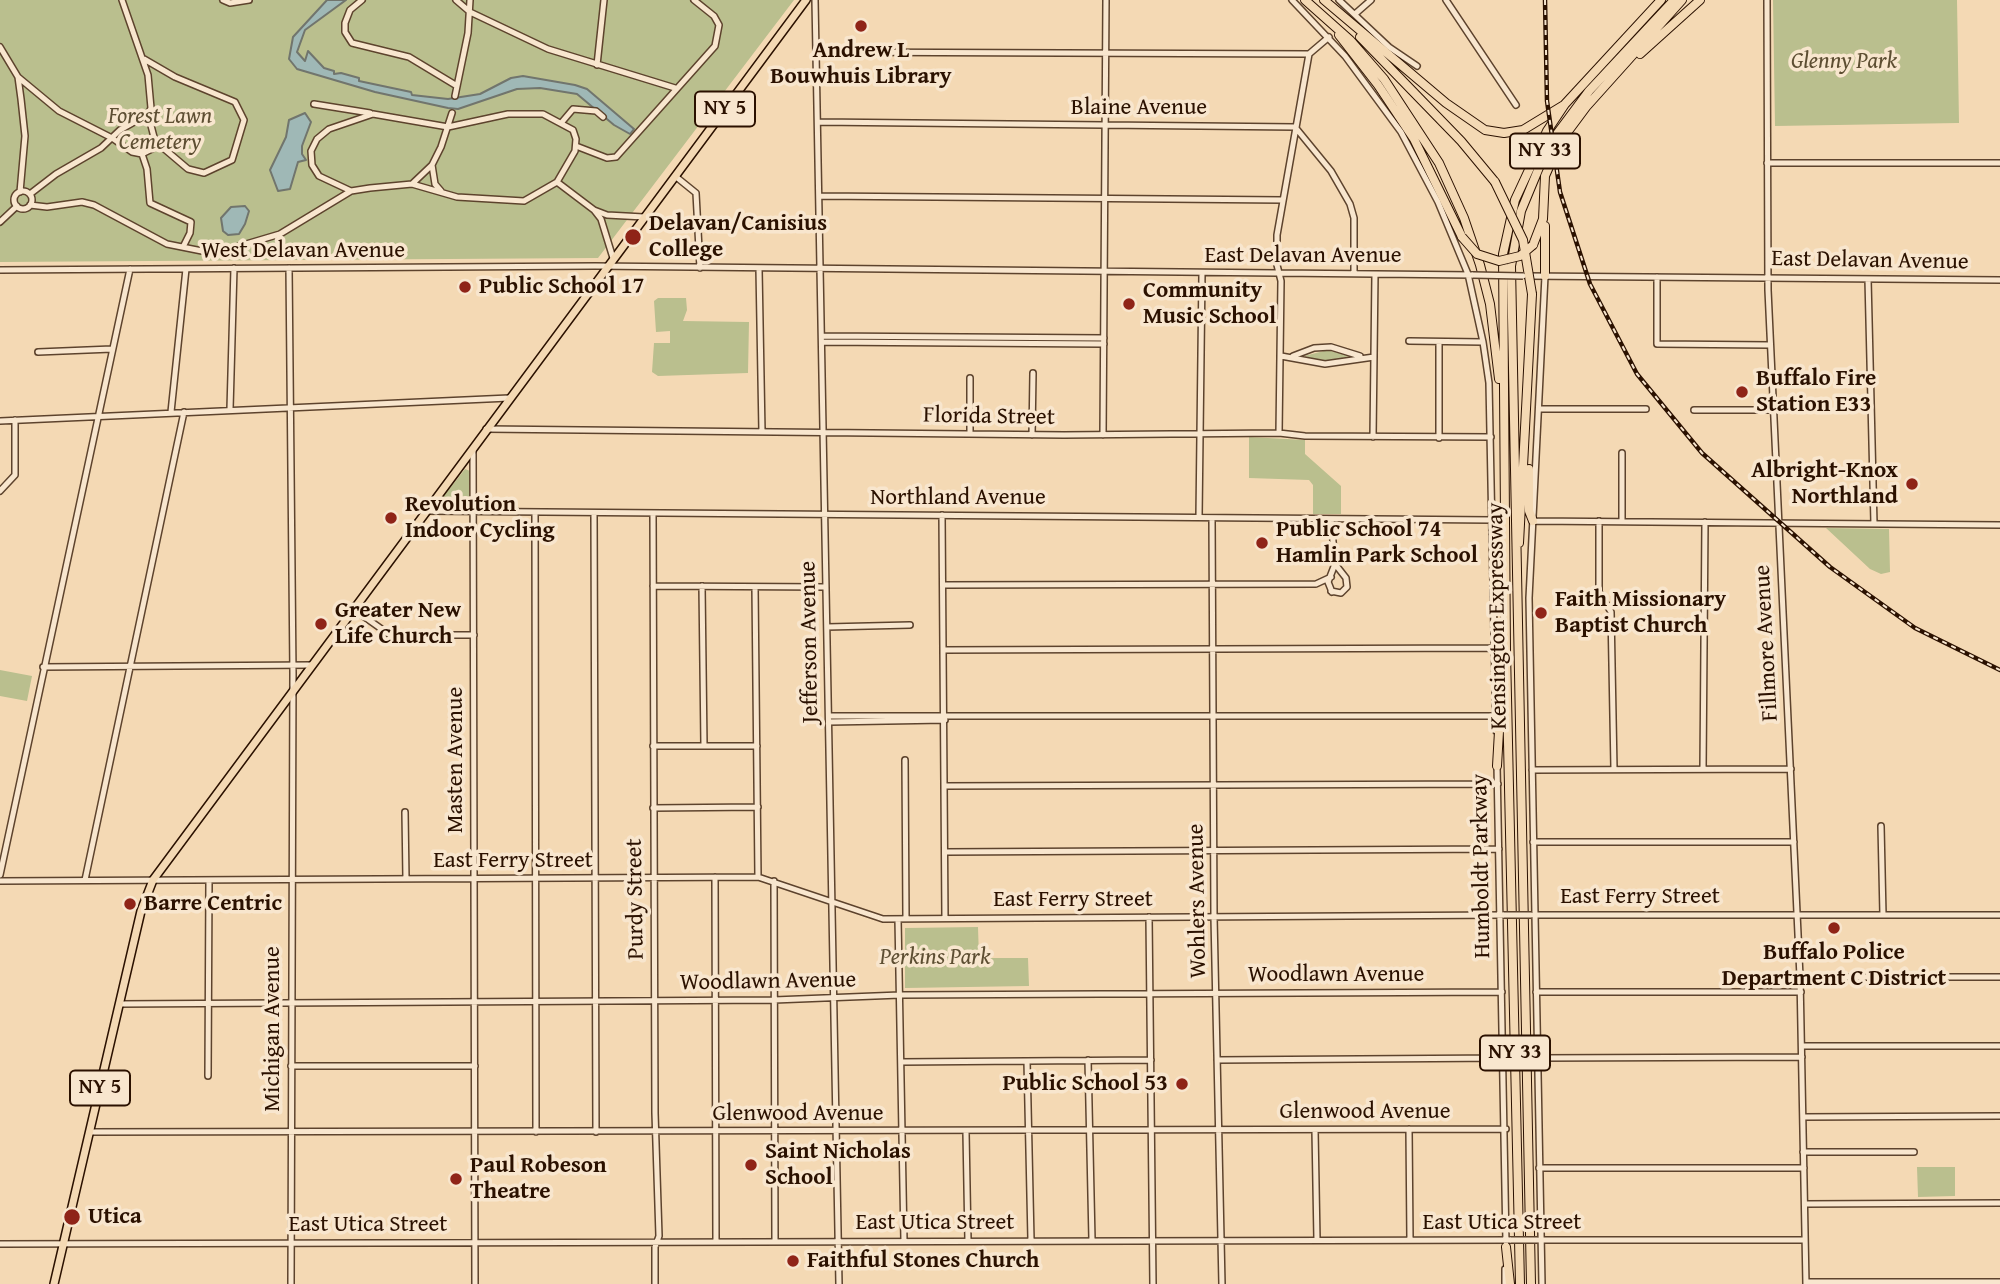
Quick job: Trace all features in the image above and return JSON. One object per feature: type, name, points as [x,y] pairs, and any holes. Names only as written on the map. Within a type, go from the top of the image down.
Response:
[{"type":"highway","points":[[1305,0],[1356,47],[1403,103],[1455,195],[1486,284],[1502,388]]},
{"type":"highway","points":[[1324,0],[1461,115],[1485,130],[1504,133],[1522,130],[1565,104]]},
{"type":"highway","name":"Kensington Expressway","points":[[1520,1284],[1506,652],[1502,267],[1509,222],[1532,159],[1565,104],[1661,0]]},
{"type":"highway","name":"Kensington Expressway","points":[[1531,1284],[1510,286],[1513,249],[1521,211],[1539,163],[1564,122],[1674,0]]},
{"type":"highway","points":[[1545,276],[1544,184],[1549,162],[1570,126],[1682,0]]},
{"type":"highway","points":[[1612,79],[1700,0]]},
{"type":"highway","points":[[1350,24],[1354,32],[1461,141],[1495,182],[1523,240],[1532,294],[1528,414],[1517,552]]},
{"type":"highway","points":[[1335,29],[1410,133],[1442,191],[1462,237],[1477,254],[1499,261],[1520,256],[1533,245],[1543,219]]},
{"type":"highway","points":[[1528,414],[1530,511],[1533,521]]},
{"type":"highway","points":[[1497,766],[1499,712],[1506,652]]},
{"type":"highway","points":[[1508,1242],[1510,1284]]},
{"type":"main road","name":"NY 5","points":[[54,1284],[143,905],[153,880],[291,690],[806,0]]},
{"type":"street","points":[[0,47],[18,77],[59,111],[112,138],[132,152],[142,154],[152,149],[155,141],[148,114],[152,99],[143,59],[122,0]]},
{"type":"street","points":[[223,0],[230,4],[249,0]]},
{"type":"street","points":[[362,0],[350,10],[345,23],[346,34],[352,43],[409,57],[457,86]]},
{"type":"street","points":[[456,0],[470,12],[548,49],[675,88]]},
{"type":"street","points":[[455,96],[470,0]]},
{"type":"street","points":[[597,65],[604,0]]},
{"type":"street","points":[[576,146],[607,158],[616,157],[715,46],[719,36],[714,16],[694,0]]},
{"type":"street","name":"Jefferson Avenue","points":[[815,0],[839,1284]]},
{"type":"street","points":[[1104,435],[1106,0]]},
{"type":"street","name":"Humboldt Parkway","points":[[1292,0],[1329,37],[1382,104],[1408,143],[1470,274],[1483,342],[1492,438],[1493,648],[1502,915],[1508,1242],[1505,1284]]},
{"type":"street","points":[[1339,0],[1388,47],[1417,66]]},
{"type":"street","points":[[1355,14],[1371,0]]},
{"type":"street","points":[[1446,0],[1516,105]]},
{"type":"street","name":"Fillmore Avenue","points":[[1767,0],[1770,345],[1801,992],[1806,1283]]},
{"type":"street","points":[[1279,433],[1277,234],[1309,54],[1329,37]]},
{"type":"street","points":[[817,52],[1309,54]]},
{"type":"street","points":[[143,59],[175,77],[235,102],[244,120],[232,160],[215,171],[204,173],[188,169],[155,141]]},
{"type":"street","points":[[16,206],[14,199],[20,192],[25,136],[18,77]]},
{"type":"street","points":[[16,206],[47,207],[82,202],[94,205],[152,238],[183,247],[226,250],[280,234],[351,191],[412,184],[457,198],[524,201],[557,182],[576,146],[573,130],[562,122],[533,113],[481,118],[448,127],[314,104]]},
{"type":"street","points":[[562,122],[573,109],[596,111],[603,117]]},
{"type":"street","points":[[412,184],[432,165],[452,113]]},
{"type":"street","points":[[20,192],[30,194],[148,114]]},
{"type":"street","points":[[351,191],[318,176],[312,165],[311,152],[317,139],[329,129],[373,114]]},
{"type":"street","name":"Blaine Avenue","points":[[818,122],[1295,127]]},
{"type":"street","points":[[1295,127],[1331,171],[1350,204],[1354,218],[1354,274]]},
{"type":"street","points":[[142,154],[147,169],[150,203],[191,222],[190,233],[183,247]]},
{"type":"street","points":[[1767,163],[2000,163]]},
{"type":"street","points":[[432,165],[435,184],[443,193]]},
{"type":"street","points":[[676,176],[696,193],[699,203],[700,268]]},
{"type":"street","points":[[557,182],[594,210],[601,219],[613,258]]},
{"type":"street","points":[[30,194],[30,205]]},
{"type":"street","points":[[819,196],[1283,200]]},
{"type":"street","points":[[0,222],[16,206]]},
{"type":"street","points":[[594,210],[607,215],[644,217]]},
{"type":"street","name":"East Delavan Avenue","points":[[607,267],[2000,280]]},
{"type":"street","name":"West Delavan Avenue","points":[[0,270],[607,267]]},
{"type":"street","points":[[230,409],[234,268]]},
{"type":"street","name":"Michigan Avenue","points":[[289,268],[292,664],[291,1284]]},
{"type":"street","points":[[0,875],[130,269]]},
{"type":"street","points":[[171,412],[186,269]]},
{"type":"street","points":[[759,269],[762,432]]},
{"type":"street","points":[[1199,517],[1202,273]]},
{"type":"street","points":[[1373,437],[1375,274]]},
{"type":"street","points":[[1542,1284],[1539,1240],[1538,1058],[1532,915],[1529,598],[1545,276]]},
{"type":"street","points":[[1657,277],[1657,344],[1770,345]]},
{"type":"street","points":[[1868,279],[1874,524]]},
{"type":"street","points":[[822,339],[1104,341]]},
{"type":"street","points":[[1409,341],[1483,342]]},
{"type":"street","points":[[1439,438],[1440,342]]},
{"type":"street","points":[[1293,356],[1314,348],[1331,347],[1361,357]]},
{"type":"street","points":[[38,352],[112,349]]},
{"type":"street","points":[[1280,356],[1293,356],[1325,364],[1374,357]]},
{"type":"street","points":[[1032,435],[1033,373]]},
{"type":"street","points":[[970,433],[971,378]]},
{"type":"street","points":[[0,421],[509,398]]},
{"type":"street","points":[[1540,409],[1646,409]]},
{"type":"street","points":[[1694,410],[1773,410]]},
{"type":"street","points":[[85,880],[184,412]]},
{"type":"street","points":[[0,491],[15,475],[15,420]]},
{"type":"street","name":"Florida Street","points":[[486,429],[1032,435],[1200,432],[1492,438]]},
{"type":"street","name":"Masten Avenue","points":[[473,446],[475,1284]]},
{"type":"street","points":[[1622,453],[1622,521]]},
{"type":"street","name":"Northland Avenue","points":[[425,511],[1492,520]]},
{"type":"street","points":[[535,512],[536,1132]]},
{"type":"street","points":[[594,513],[596,1132]]},
{"type":"street","name":"Purdy Street","points":[[653,513],[655,1284]]},
{"type":"street","points":[[942,515],[945,918]]},
{"type":"street","name":"Wohlers Avenue","points":[[1212,518],[1214,917],[1222,1284]]},
{"type":"street","points":[[1331,519],[1335,564],[1328,584],[1332,592]]},
{"type":"street","points":[[1533,521],[2000,525]]},
{"type":"street","points":[[1599,521],[1598,592],[1611,612],[1614,769]]},
{"type":"street","points":[[1703,769],[1705,522]]},
{"type":"street","points":[[1316,584],[1332,592],[1344,592],[1347,587],[1346,579],[1335,564]]},
{"type":"street","points":[[943,585],[1316,584],[1339,574],[1346,579]]},
{"type":"street","points":[[653,586],[826,587]]},
{"type":"street","points":[[702,586],[704,746]]},
{"type":"street","points":[[755,587],[758,877]]},
{"type":"street","points":[[352,608],[390,635],[474,635]]},
{"type":"street","points":[[827,627],[911,625]]},
{"type":"street","points":[[943,650],[1493,648]]},
{"type":"street","points":[[43,667],[311,665]]},
{"type":"street","points":[[829,719],[1495,716]]},
{"type":"street","points":[[653,746],[757,746]]},
{"type":"street","points":[[905,760],[906,919]]},
{"type":"street","points":[[1532,770],[1791,769]]},
{"type":"street","points":[[944,786],[1498,784]]},
{"type":"street","points":[[653,808],[758,807]]},
{"type":"street","points":[[405,812],[405,879]]},
{"type":"street","points":[[1881,826],[1883,915]]},
{"type":"street","points":[[1533,842],[1794,842]]},
{"type":"street","points":[[945,852],[1499,849]]},
{"type":"street","points":[[715,877],[716,1242]]},
{"type":"street","name":"East Ferry Street","points":[[0,881],[758,877],[874,917],[898,919],[2000,915]]},
{"type":"street","points":[[208,1076],[209,880]]},
{"type":"street","points":[[774,881],[775,1241]]},
{"type":"street","points":[[1149,917],[1153,1284]]},
{"type":"street","points":[[898,919],[904,1241]]},
{"type":"street","points":[[1800,977],[2000,977]]},
{"type":"street","name":"Woodlawn Avenue","points":[[119,1004],[834,1000],[900,995],[1502,992]]},
{"type":"street","points":[[1536,992],[1801,992]]},
{"type":"street","points":[[1801,1046],[2000,1046]]},
{"type":"street","points":[[1538,1058],[1802,1057]]},
{"type":"street","points":[[1217,1060],[1504,1058]]},
{"type":"street","points":[[1088,1060],[1091,1240]]},
{"type":"street","points":[[901,1062],[1151,1060]]},
{"type":"street","points":[[1027,1061],[1031,1240]]},
{"type":"street","points":[[291,1066],[474,1066]]},
{"type":"street","points":[[1803,1117],[2000,1116]]},
{"type":"street","points":[[1409,1129],[1410,1240]]},
{"type":"street","name":"Glenwood Avenue","points":[[90,1132],[1506,1129]]},
{"type":"street","points":[[1315,1130],[1317,1240]]},
{"type":"street","points":[[965,1132],[968,1241]]},
{"type":"street","points":[[1803,1152],[1914,1152]]},
{"type":"street","points":[[1539,1168],[1804,1168]]},
{"type":"street","points":[[1805,1204],[2000,1203]]},
{"type":"street","name":"East Utica Street","points":[[0,1244],[1221,1239],[1508,1242],[1805,1240]]},
{"type":"street","points":[[1806,1283],[2000,1282]]},
{"type":"green space","name":"Forest Lawn Cemetery","points":[[0,0],[794,0],[598,258],[0,262]]},
{"type":"green space","name":"Glenny Park","points":[[1773,0],[1957,0],[1959,123],[1775,126]]},
{"type":"green space","points":[[658,298],[686,298],[687,310],[683,321],[749,322],[748,373],[658,376],[652,372],[654,343],[670,343],[670,331],[656,332],[654,301]]},
{"type":"green space","points":[[1328,350],[1349,356],[1328,362],[1304,356]]},
{"type":"green space","points":[[1249,437],[1305,440],[1305,454],[1341,486],[1341,514],[1313,514],[1313,485],[1309,480],[1249,478]]},
{"type":"green space","points":[[465,469],[470,471],[469,507],[440,505],[439,502]]},
{"type":"green space","points":[[1826,528],[1889,529],[1890,572],[1881,574],[1870,569]]},
{"type":"green space","points":[[0,670],[32,676],[27,701],[0,696]]},
{"type":"green space","name":"Perkins Park","points":[[978,927],[979,958],[1028,958],[1029,986],[905,988],[905,928]]},
{"type":"green space","points":[[1917,1167],[1955,1167],[1955,1196],[1918,1197]]},
{"type":"water","points":[[327,0],[346,0],[305,30],[297,52],[305,61],[308,51],[324,68],[334,71],[334,74],[341,73],[359,78],[359,81],[411,92],[412,95],[448,99],[480,94],[511,78],[523,76],[575,85],[587,89],[634,129],[630,134],[614,125],[577,94],[540,88],[517,89],[458,109],[375,92],[297,69],[289,59],[293,37]]},
{"type":"water","points":[[305,113],[311,122],[302,146],[302,154],[306,160],[298,162],[290,189],[278,191],[270,170],[286,137],[289,120]]},
{"type":"water","points":[[245,206],[249,211],[245,224],[239,234],[228,235],[223,231],[221,218],[231,207]]},
{"type":"railway","points":[[1545,0],[1547,101],[1560,192],[1590,284],[1637,374],[1702,453],[1830,567],[1915,628],[2000,670]]},
{"type":"place","name":"Andrew L Bouwhuis Library","points":[[861,26]]},
{"type":"place","name":"Delavan/Canisius College","points":[[633,237]]},
{"type":"place","name":"Public School 17","points":[[465,287]]},
{"type":"place","name":"Community Music School","points":[[1129,304]]},
{"type":"place","name":"Buffalo Fire Station E33","points":[[1742,392]]},
{"type":"place","name":"Albright-Knox Northland","points":[[1912,484]]},
{"type":"place","name":"Revolution Indoor Cycling","points":[[391,518]]},
{"type":"place","name":"Public School 74 Hamlin Park School","points":[[1262,543]]},
{"type":"place","name":"Faith Missionary Baptist Church","points":[[1541,613]]},
{"type":"place","name":"Greater New Life Church","points":[[321,624]]},
{"type":"place","name":"Barre Centric","points":[[130,904]]},
{"type":"place","name":"Buffalo Police Department C District","points":[[1834,928]]},
{"type":"place","name":"Public School 53","points":[[1182,1084]]},
{"type":"place","name":"Saint Nicholas School","points":[[751,1165]]},
{"type":"place","name":"Paul Robeson Theatre","points":[[456,1179]]},
{"type":"place","name":"Utica","points":[[72,1217]]},
{"type":"place","name":"Faithful Stones Church","points":[[793,1261]]}]
